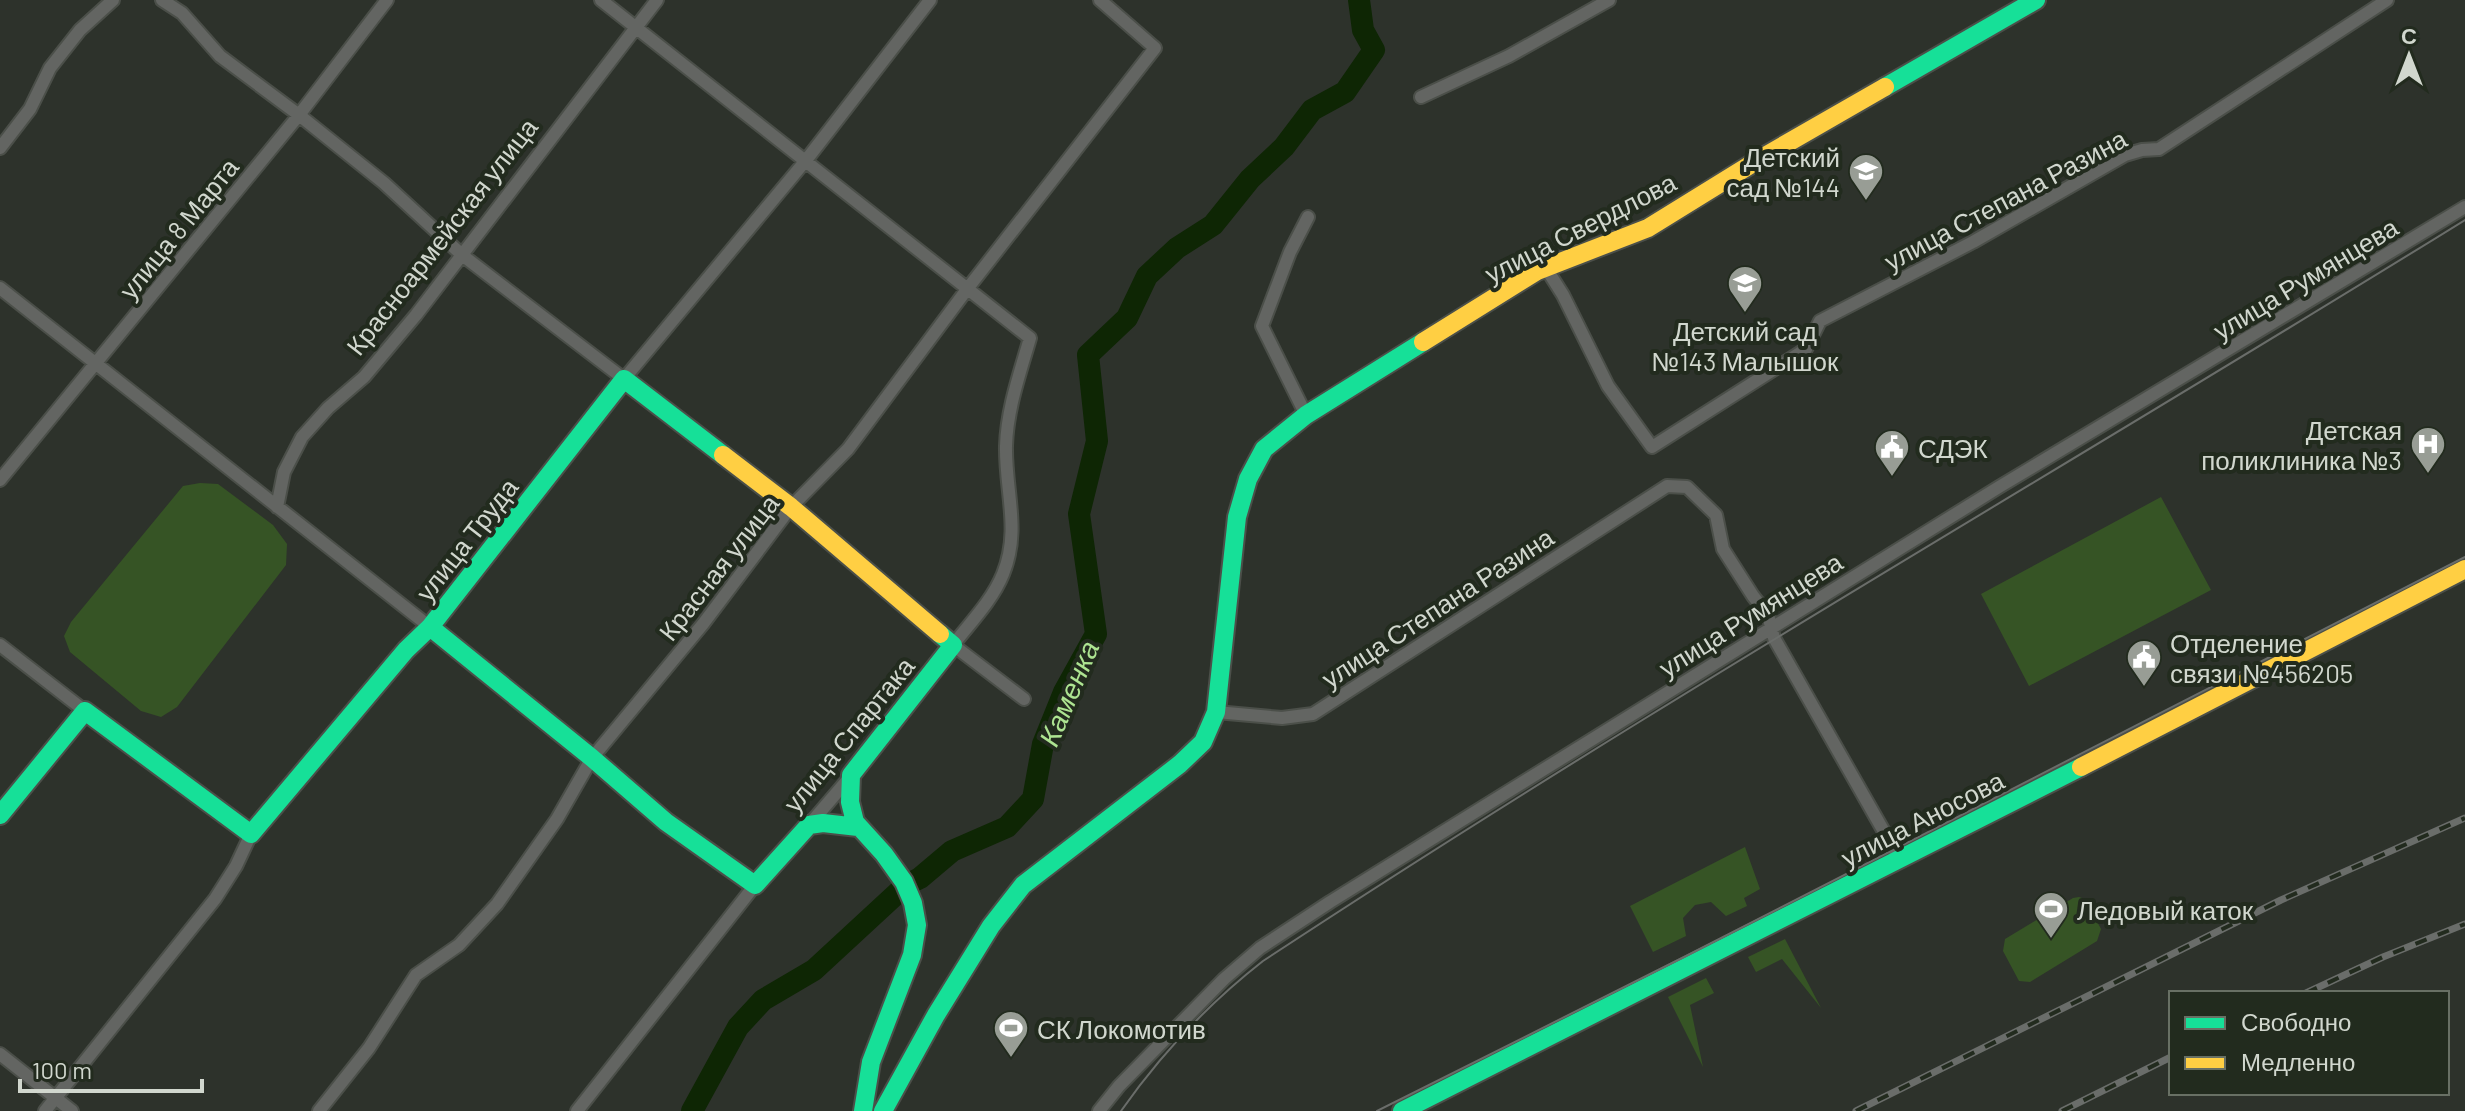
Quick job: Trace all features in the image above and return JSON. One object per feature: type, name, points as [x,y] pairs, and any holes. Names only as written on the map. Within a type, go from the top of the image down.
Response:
[{"type":"street","points":[[0,148],[30,109],[50,68],[72,39],[113,0]]},
{"type":"street","points":[[162,0],[182,13],[220,56],[384,183],[462,255],[791,507],[953,645],[1024,699]]},
{"type":"street","name":"улица 8 Марта","points":[[0,480],[299,115],[387,0]]},
{"type":"street","points":[[601,0],[968,288]]},
{"type":"street","name":"Красноармейская улица","points":[[277,507],[284,472],[302,437],[328,408],[364,377],[462,255],[657,0]]},
{"type":"street","name":"улица Труда","points":[[45,1111],[215,899],[251,834],[406,650],[430,627],[624,379],[807,159],[930,0]]},
{"type":"street","name":"Красная улица","points":[[319,1111],[369,1048],[416,975],[459,945],[497,904],[557,819],[592,758],[703,624],[791,507],[848,449],[968,288],[1155,48],[1100,0]]},
{"type":"street","points":[[1421,97],[1509,56],[1609,0]]},
{"type":"street","name":"улица Свердлова","points":[[1216,712],[1237,517],[1248,479],[1264,449],[1287,428],[1546,268],[1648,228],[1758,160],[2036,0]]},
{"type":"street","name":"улица Степана Разина","points":[[1546,268],[1608,386],[1652,447],[1806,349],[1820,321],[1973,242],[2125,155],[2159,149],[2387,0]]},
{"type":"street","name":"улица Румянцева","points":[[1099,1111],[1119,1086],[1224,979],[1260,948],[1524,779],[1771,627],[2465,207]]},
{"type":"street","points":[[1306,415],[1262,326],[1290,252],[1308,217]]},
{"type":"street","points":[[0,288],[430,627],[666,822],[755,885]]},
{"type":"street","name":"улица Спартака","points":[[577,1111],[755,885],[851,775],[989,600],[1003,575],[1011,549],[1013,513],[1006,443],[1011,408],[1030,338],[968,288]]},
{"type":"street","name":"улица Степана Разина","points":[[1216,712],[1282,718],[1313,714],[1667,486],[1687,487],[1716,515],[1723,549],[1768,615],[1771,627]]},
{"type":"street","name":"улица Аносова","points":[[1402,1111],[1788,917],[2465,569]]},
{"type":"street","points":[[1771,627],[1774,638],[1899,858]]},
{"type":"street","points":[[0,645],[251,834]]},
{"type":"street","points":[[0,815],[85,711]]},
{"type":"street","points":[[883,1111],[983,938],[1023,885],[1180,764],[1203,742],[1216,712]]},
{"type":"street","points":[[851,775],[849,792],[852,816],[906,885],[915,906],[918,928],[913,951],[876,1045],[867,1076],[863,1111]]},
{"type":"street","points":[[809,825],[823,823],[858,827]]},
{"type":"street","points":[[0,1054],[72,1111]]},
{"type":"green space","points":[[218,484],[273,525],[287,544],[286,565],[177,707],[161,717],[141,711],[70,652],[64,636],[71,622],[183,486]]},
{"type":"green space","points":[[2161,497],[2211,590],[2029,686],[1981,594]]},
{"type":"green space","points":[[1745,847],[1760,889],[1744,898],[1747,906],[1726,916],[1711,902],[1695,905],[1683,918],[1686,936],[1653,952],[1630,906]]},
{"type":"green space","name":"Ледовый каток","points":[[2079,897],[2085,899],[2101,929],[2097,941],[2030,982],[2019,981],[2003,951],[2005,939]]},
{"type":"green space","points":[[1785,939],[1821,1008],[1782,959],[1756,972],[1748,957]]},
{"type":"green space","points":[[1706,978],[1714,993],[1690,1005],[1703,1067],[1668,997]]},
{"type":"waterway","name":"Каменка","points":[[692,1111],[738,1027],[763,1000],[814,970],[906,885],[920,878],[952,851],[1007,827],[1033,799],[1043,744],[1064,692],[1096,634],[1079,514],[1097,441],[1088,355],[1127,318],[1147,276],[1177,248],[1213,225],[1250,179],[1284,147],[1312,110],[1345,92],[1374,50],[1363,30],[1359,0]]},
{"type":"tram line","points":[[1121,1111],[1186,1031],[1263,961],[1560,771],[2465,220]]},
{"type":"tram line","points":[[1377,1111],[2465,557]]},
{"type":"railway","points":[[1856,1111],[2281,900],[2465,818]]},
{"type":"railway","points":[[2310,991],[2465,924]]},
{"type":"railway","points":[[2062,1111],[2169,1058]]},
{"type":"traffic: fast","points":[[1885,87],[2036,0]]},
{"type":"traffic: fast","points":[[883,1111],[936,1015],[991,926],[1023,885],[1180,764],[1203,742],[1216,712],[1237,517],[1248,479],[1264,449],[1306,415],[1423,342]]},
{"type":"traffic: fast","points":[[0,815],[85,711],[251,834],[406,650],[430,627],[624,379],[723,455]]},
{"type":"traffic: fast","points":[[430,627],[666,822],[755,885],[809,825],[823,823],[858,827]]},
{"type":"traffic: fast","points":[[863,1111],[871,1062],[912,955],[917,925],[913,903],[904,882],[855,822],[850,802],[851,775],[953,645],[940,634]]},
{"type":"traffic: fast","points":[[1402,1111],[2081,767]]},
{"type":"traffic: slow","points":[[1423,342],[1537,271],[1648,228],[1885,87]]},
{"type":"traffic: slow","points":[[723,455],[791,507],[940,634]]},
{"type":"traffic: slow","points":[[2081,767],[2465,569]]},
{"type":"place","name":"Детский сад №144","points":[[1866,202]]},
{"type":"place","name":"Детский сад №143 Малышок","points":[[1745,314]]},
{"type":"place","name":"Детская поликлиника №3","points":[[2428,475]]},
{"type":"place","name":"СДЭК","points":[[1892,478]]},
{"type":"place","name":"Отделение связи №456205","points":[[2144,688]]},
{"type":"place","name":"Ледовый каток","points":[[2051,940]]},
{"type":"place","name":"СК Локомотив","points":[[1011,1059]]}]
